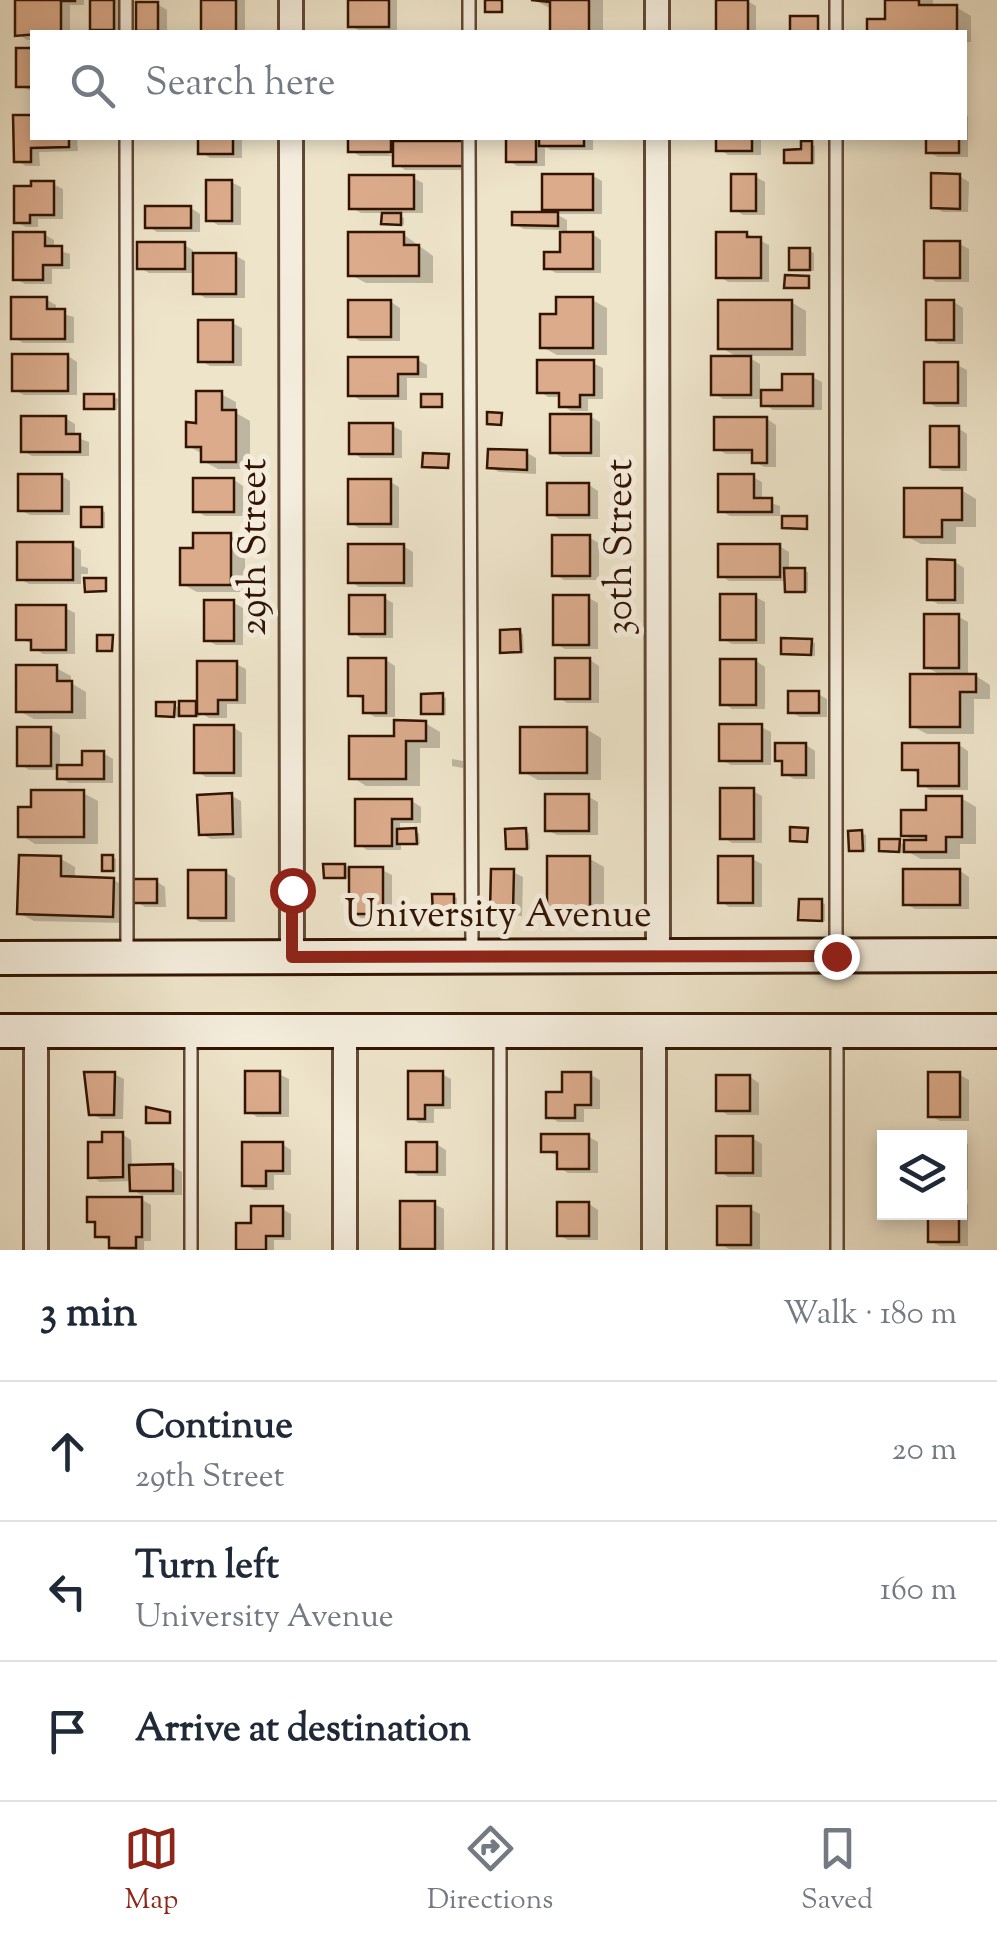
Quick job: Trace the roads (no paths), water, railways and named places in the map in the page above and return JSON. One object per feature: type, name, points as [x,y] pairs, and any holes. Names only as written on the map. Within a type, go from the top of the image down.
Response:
[{"type":"main road","name":"University Avenue","points":[[0,958],[997,956]]},
{"type":"main road","points":[[0,1030],[997,1030]]},
{"type":"street","points":[[291,0],[291,30]]},
{"type":"street","points":[[657,0],[657,30]]},
{"type":"street","name":"29th Street","points":[[291,140],[292,957]]},
{"type":"street","name":"30th Street","points":[[657,140],[658,956]]},
{"type":"street","points":[[36,1030],[36,1250]]},
{"type":"street","points":[[345,1030],[345,1250]]},
{"type":"street","points":[[654,1031],[654,1250]]},
{"type":"lane","points":[[126,0],[126,30]]},
{"type":"lane","points":[[469,0],[469,30]]},
{"type":"lane","points":[[836,0],[836,30]]},
{"type":"lane","points":[[126,140],[127,958]]},
{"type":"lane","points":[[470,140],[472,957]]},
{"type":"lane","points":[[836,140],[836,956]]},
{"type":"lane","points":[[192,1030],[192,1250]]},
{"type":"lane","points":[[500,1030],[500,1250]]},
{"type":"lane","points":[[836,1250],[837,1031]]}]
